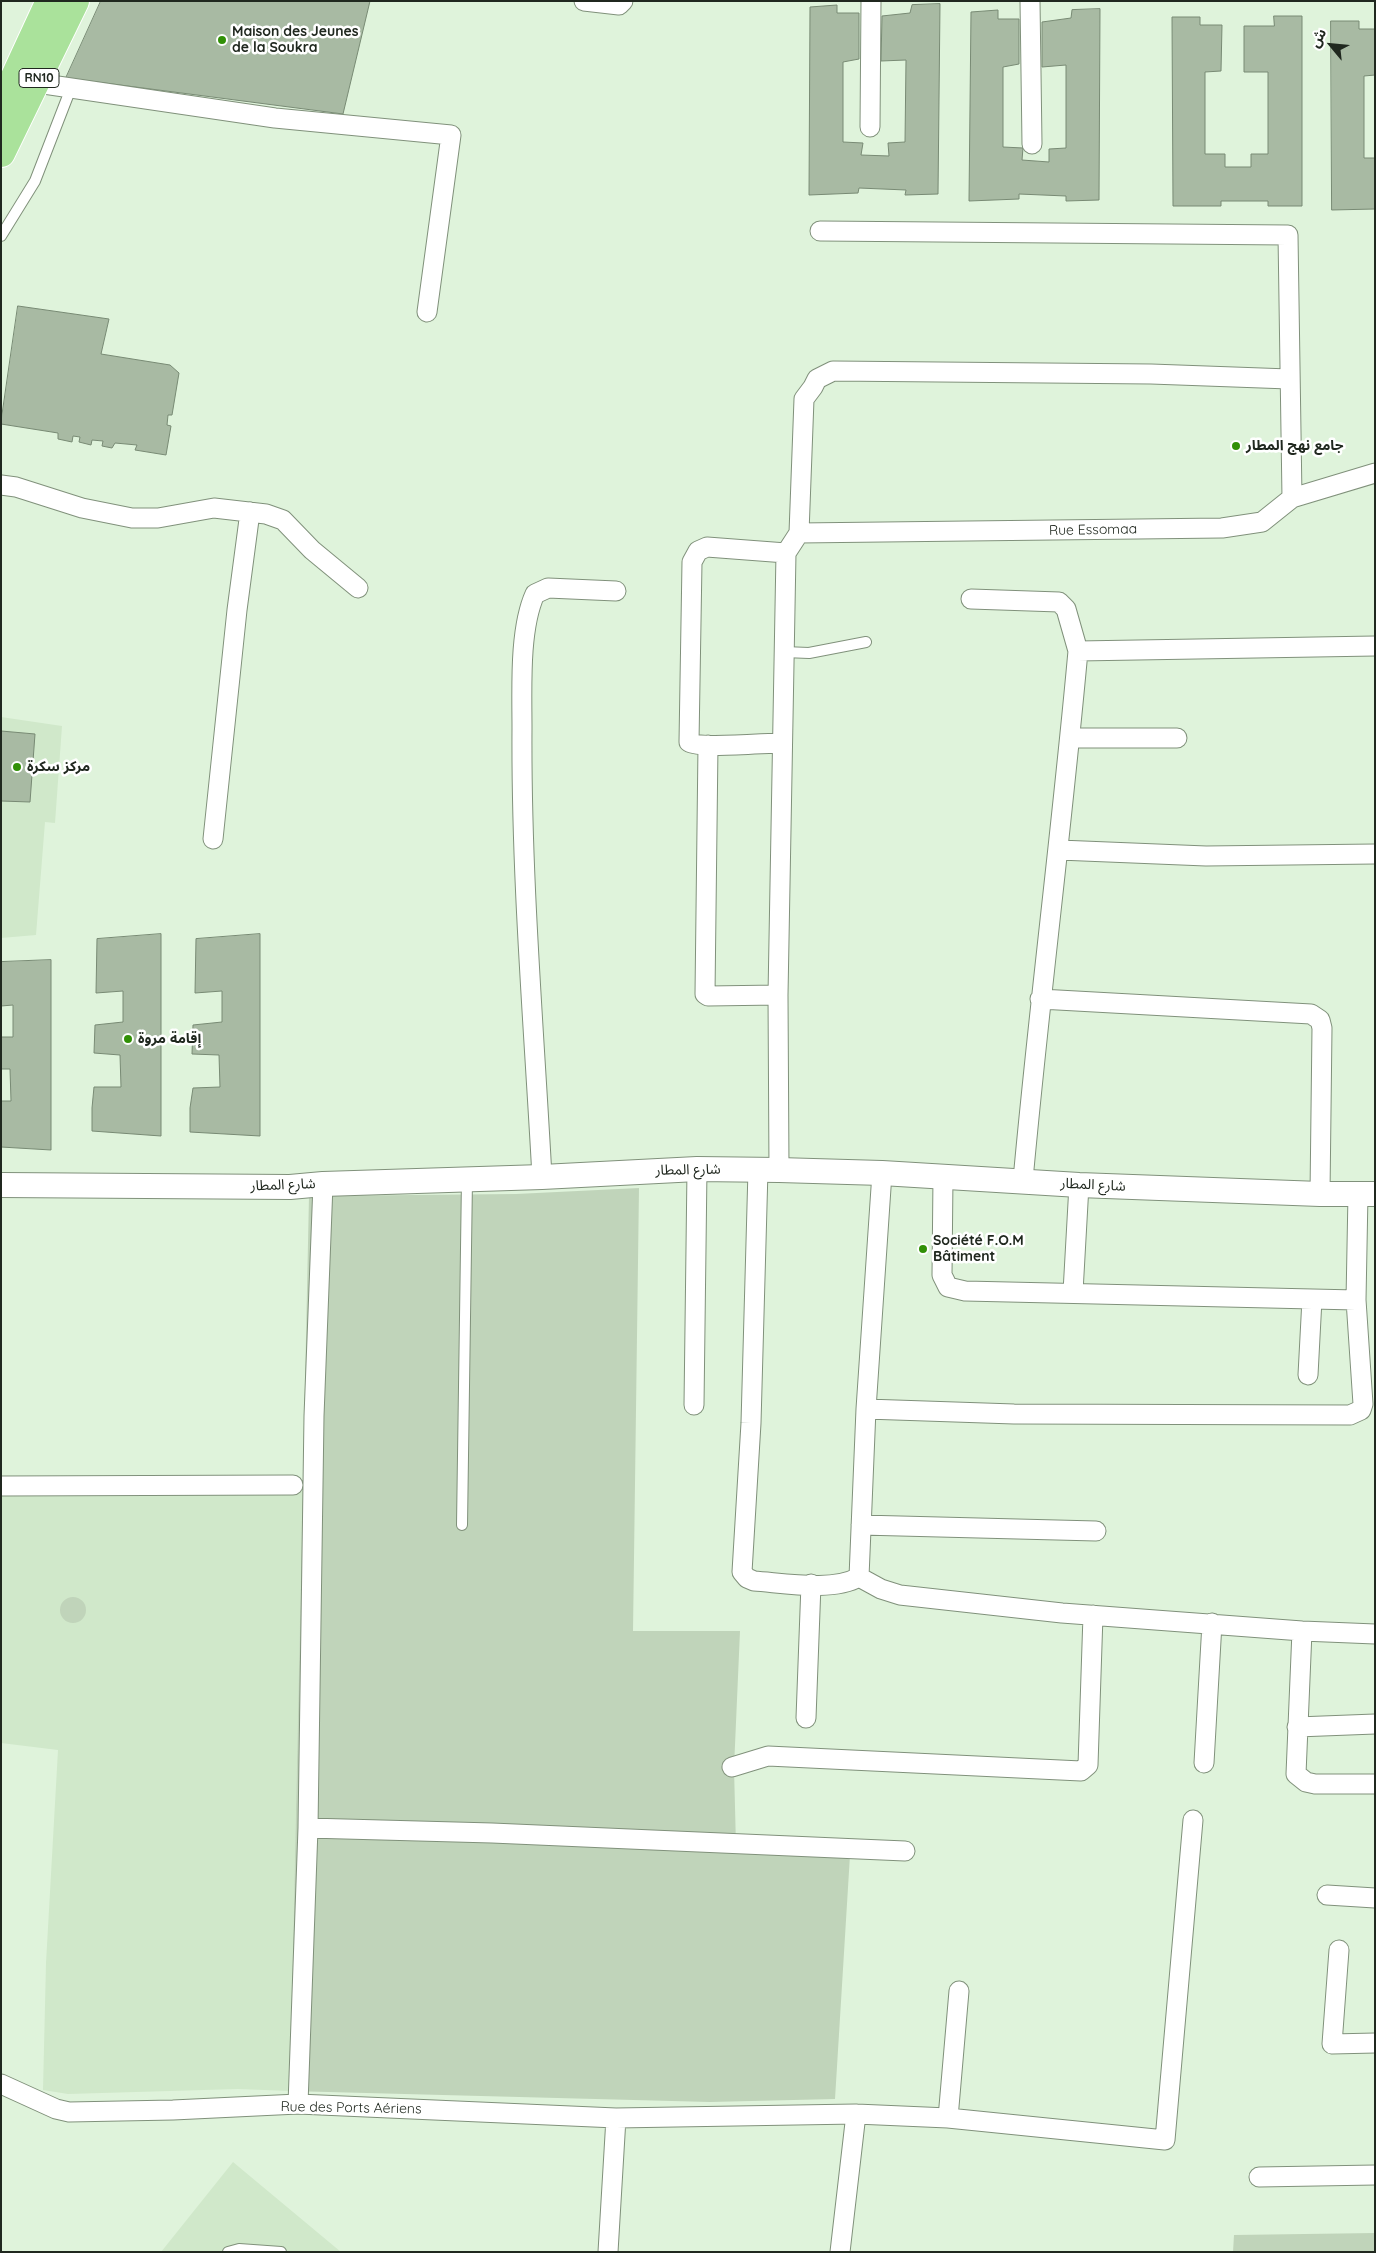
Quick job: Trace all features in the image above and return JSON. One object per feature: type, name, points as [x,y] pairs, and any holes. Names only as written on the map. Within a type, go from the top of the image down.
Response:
[{"type":"main road","name":"RN10","points":[[1,107],[50,1]]},
{"type":"main road","name":"RN10","points":[[1,153],[37,83],[75,1]]},
{"type":"street","points":[[584,1],[619,5],[623,1]]},
{"type":"street","points":[[870,127],[871,1]]},
{"type":"street","points":[[1030,1],[1032,144]]},
{"type":"street","points":[[37,83],[275,118],[451,135],[427,312]]},
{"type":"street","points":[[820,230],[1288,236],[1292,498]]},
{"type":"street","points":[[859,1577],[845,1584],[811,1584],[754,1581],[746,1578],[742,1572],[778,995],[786,553],[799,533],[804,399],[813,387],[816,378],[833,371],[1151,374],[1289,379]]},
{"type":"street","name":"Rue Essomaa","points":[[799,533],[1222,528],[1262,522],[1292,498],[1375,473]]},
{"type":"street","points":[[1,485],[82,508],[132,518],[158,518],[214,508],[250,512],[283,520],[312,550],[358,588]]},
{"type":"street","points":[[213,839],[237,610],[250,512]]},
{"type":"street","points":[[782,743],[694,745],[689,742],[692,562],[698,551],[706,547],[786,553]]},
{"type":"street","points":[[542,1177],[521,795],[522,698],[526,621],[529,606],[535,594],[548,588],[616,592]]},
{"type":"street","points":[[971,599],[1059,602],[1066,609],[1078,651],[1059,850],[1040,999],[1023,1180]]},
{"type":"street","points":[[1078,651],[1375,646]]},
{"type":"street","points":[[1070,738],[1177,738]]},
{"type":"street","points":[[708,745],[704,994],[708,996],[778,995]]},
{"type":"street","points":[[1059,850],[1206,856],[1375,854]]},
{"type":"street","points":[[1040,999],[1311,1014],[1320,1020],[1322,1028],[1320,1194]]},
{"type":"street","points":[[694,1404],[697,1169]]},
{"type":"street","name":"شارع المطار","points":[[1,1185],[290,1187],[323,1184],[542,1177],[697,1169],[882,1173],[1023,1180],[1079,1185],[1366,1194]]},
{"type":"street","points":[[859,1577],[866,1409],[882,1173]]},
{"type":"street","points":[[943,1177],[941,1268],[943,1279],[948,1287],[965,1291],[1356,1300]]},
{"type":"street","points":[[298,2104],[308,1828],[314,1416],[323,1184]]},
{"type":"street","points":[[1073,1292],[1079,1185]]},
{"type":"street","points":[[866,1409],[1014,1414],[1350,1415],[1361,1410],[1363,1404],[1356,1300],[1366,1194]]},
{"type":"street","points":[[1308,1375],[1312,1299]]},
{"type":"street","points":[[1,1486],[293,1485]]},
{"type":"street","points":[[861,1526],[1096,1531]]},
{"type":"street","points":[[859,1577],[881,1589],[900,1595],[1093,1615],[1302,1631],[1375,1634]]},
{"type":"street","points":[[806,1718],[811,1584]]},
{"type":"street","points":[[732,1767],[768,1756],[1071,1770],[1085,1769],[1088,1765],[1093,1615]]},
{"type":"street","points":[[1204,1763],[1212,1623]]},
{"type":"street","points":[[1302,1631],[1296,1774],[1306,1782],[1315,1784],[1375,1784]]},
{"type":"street","points":[[1297,1727],[1375,1724]]},
{"type":"street","name":"Rue des Ports Aériens","points":[[1,2084],[56,2109],[69,2112],[173,2110],[298,2104],[616,2118],[856,2114],[948,2118],[1165,2140],[1193,1820]]},
{"type":"street","points":[[308,1828],[905,1851]]},
{"type":"street","points":[[1326,1895],[1375,1898]]},
{"type":"street","points":[[1339,1950],[1332,2044],[1375,2043]]},
{"type":"street","points":[[948,2118],[959,1991]]},
{"type":"street","points":[[840,2252],[856,2114]]},
{"type":"street","points":[[608,2252],[616,2118]]},
{"type":"street","points":[[1259,2177],[1375,2175]]},
{"type":"lane","points":[[1,236],[35,182],[71,88]]},
{"type":"lane","points":[[784,652],[809,653],[866,642]]},
{"type":"lane","points":[[462,1525],[467,1179]]},
{"type":"lane","points":[[228,2252],[239,2249],[281,2252]]},
{"type":"shaded area","points":[[1,717],[62,726],[55,823],[45,822],[36,935],[1,938]]},
{"type":"shaded area","points":[[639,1188],[633,1631],[740,1631],[734,1768],[736,1846],[850,1855],[835,2099],[710,2102],[290,2091],[309,1196],[516,1194]]},
{"type":"shaded area","points":[[303,1480],[290,2091],[238,2089],[68,2094],[43,2090],[46,1963],[58,1750],[1,1743],[1,1483]]},
{"type":"shaded area","points":[[73,1597],[82,1601],[86,1610],[82,1619],[73,1623],[64,1619],[60,1610],[64,1601]]},
{"type":"shaded area","points":[[233,2162],[341,2252],[161,2252]]},
{"type":"shaded area","points":[[1375,2233],[1375,2252],[1233,2252],[1234,2235]]},
{"type":"building","name":"Maison des Jeunes de la Soukra","points":[[101,1],[370,1],[343,114],[66,78]]},
{"type":"building","points":[[940,4],[938,194],[905,195],[906,190],[859,188],[858,193],[809,195],[810,7],[837,5],[837,13],[859,13],[859,59],[843,62],[843,142],[863,143],[861,155],[889,156],[888,143],[905,142],[906,60],[881,61],[882,16],[910,13],[912,5]]},
{"type":"building","points":[[1100,9],[1099,200],[1066,201],[1066,196],[1019,194],[1019,199],[969,201],[971,12],[998,10],[998,19],[1019,19],[1019,64],[1003,67],[1003,147],[1023,148],[1022,160],[1049,162],[1049,149],[1066,148],[1066,65],[1042,67],[1042,22],[1071,18],[1072,10]]},
{"type":"building","points":[[1274,16],[1302,16],[1302,206],[1268,206],[1268,201],[1221,201],[1221,206],[1173,206],[1172,17],[1200,17],[1200,25],[1222,25],[1221,71],[1205,72],[1205,154],[1225,154],[1225,167],[1251,167],[1251,154],[1268,154],[1268,72],[1244,72],[1244,26],[1274,26]]},
{"type":"building","points":[[1331,21],[1359,21],[1359,29],[1375,29],[1375,75],[1364,76],[1364,158],[1375,158],[1375,209],[1332,210]]},
{"type":"building","points":[[18,306],[109,319],[101,354],[170,365],[179,373],[172,415],[168,415],[167,425],[171,426],[166,455],[135,450],[137,445],[115,443],[112,448],[102,446],[103,441],[92,440],[91,445],[79,442],[80,437],[73,436],[72,442],[58,439],[58,433],[1,424]]},
{"type":"building","name":"مركز سكرة","points":[[1,731],[35,734],[30,802],[1,801]]},
{"type":"building","name":"إقامة مروة","points":[[161,934],[161,1136],[92,1131],[94,1087],[121,1087],[120,1055],[94,1053],[95,1025],[123,1022],[123,991],[96,993],[97,939]]},
{"type":"building","name":"إقامة مروة","points":[[260,934],[260,1136],[190,1132],[190,1108],[193,1088],[220,1087],[219,1055],[192,1054],[193,1025],[222,1022],[222,991],[195,993],[196,939]]},
{"type":"building","points":[[51,960],[51,1150],[1,1147],[1,1101],[11,1101],[10,1069],[1,1069],[1,1037],[13,1037],[13,1005],[1,1006],[1,962]]},
{"type":"place","name":"Maison des Jeunes de la Soukra","points":[[222,40]]},
{"type":"place","name":"جامع نهج المطار","points":[[1236,446]]},
{"type":"place","name":"مركز سكرة","points":[[17,767]]},
{"type":"place","name":"إقامة مروة","points":[[128,1039]]},
{"type":"place","name":"Société F.O.M Bâtiment","points":[[923,1249]]}]
